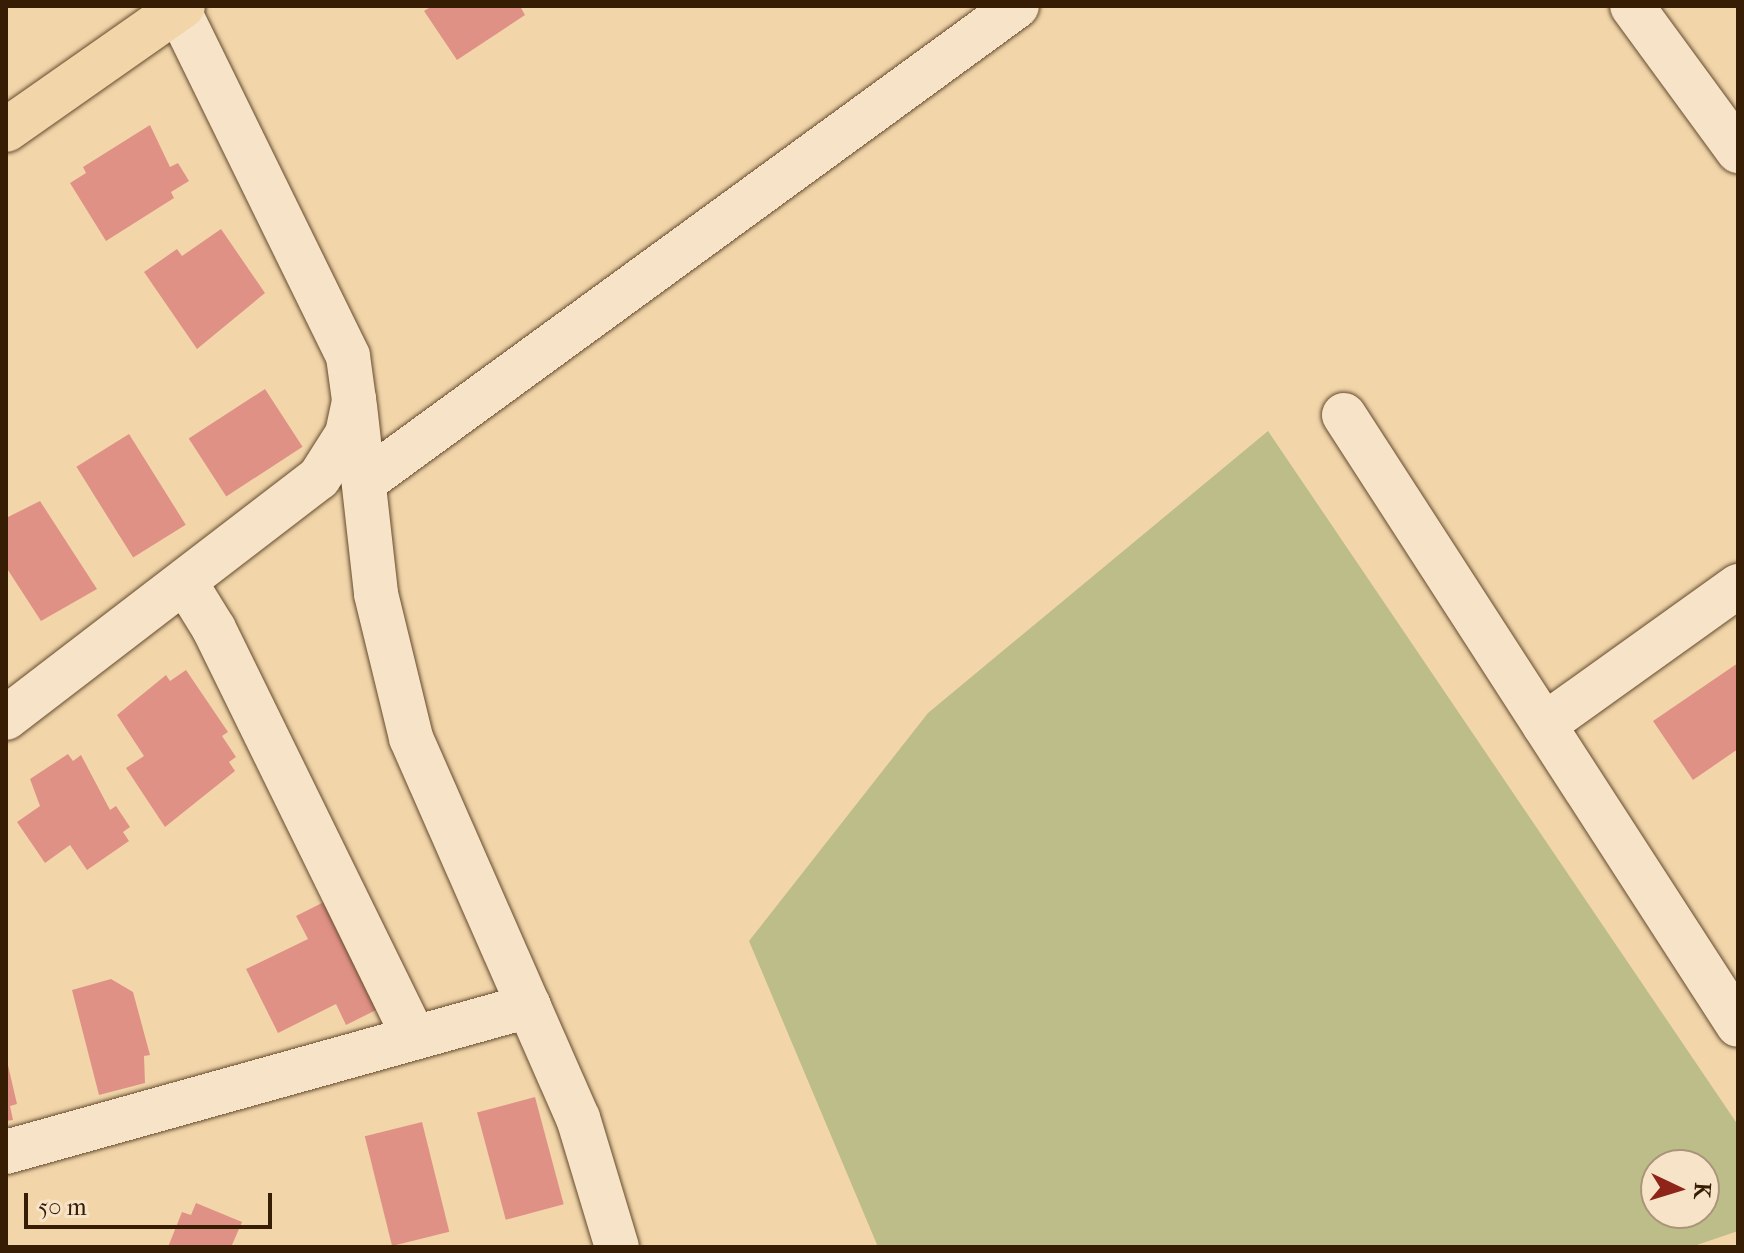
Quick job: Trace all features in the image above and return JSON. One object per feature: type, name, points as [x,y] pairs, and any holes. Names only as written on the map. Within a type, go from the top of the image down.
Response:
[{"type":"main road","points":[[6,130],[180,8]]},
{"type":"street","points":[[364,482],[1017,6]]},
{"type":"street","points":[[1632,6],[1738,151]]},
{"type":"street","points":[[180,8],[348,356],[376,594],[411,738],[578,1118],[617,1247]]},
{"type":"street","points":[[6,718],[319,478],[347,434],[354,400]]},
{"type":"street","points":[[1344,415],[1738,1025]]},
{"type":"street","points":[[185,582],[214,629],[414,1038]]},
{"type":"street","points":[[1544,725],[1738,586]]},
{"type":"street","points":[[6,1152],[529,1006]]},
{"type":"green space","points":[[1268,431],[1738,1125],[1738,1231],[1691,1247],[878,1247],[749,941],[928,713]]},
{"type":"building","points":[[432,6],[520,6],[525,15],[457,60],[424,11]]},
{"type":"building","points":[[150,125],[170,167],[178,163],[189,181],[171,192],[174,198],[106,241],[70,183],[86,173],[83,167]]},
{"type":"building","points":[[221,229],[265,293],[197,349],[144,272],[177,249],[182,256]]},
{"type":"building","points":[[265,389],[303,447],[226,496],[189,439]]},
{"type":"building","points":[[129,434],[186,525],[133,558],[76,467]]},
{"type":"building","points":[[40,501],[97,589],[41,621],[6,567],[6,518]]},
{"type":"building","points":[[1738,663],[1738,749],[1693,780],[1653,721]]},
{"type":"building","points":[[186,670],[228,732],[222,736],[236,757],[229,762],[235,771],[165,827],[126,768],[144,756],[117,715],[166,675],[170,681]]},
{"type":"building","points":[[68,754],[73,761],[81,755],[110,810],[116,806],[130,827],[123,832],[129,841],[87,870],[70,845],[45,863],[17,822],[40,806],[30,779]]},
{"type":"building","points":[[328,900],[380,1008],[346,1025],[336,1004],[278,1033],[246,969],[308,939],[296,916]]},
{"type":"building","points":[[111,979],[133,992],[150,1055],[144,1056],[145,1083],[99,1095],[72,990]]},
{"type":"building","points":[[7,1061],[17,1104],[10,1106],[13,1120],[6,1121]]},
{"type":"building","points":[[535,1097],[564,1204],[506,1220],[477,1113]]},
{"type":"building","points":[[422,1122],[449,1232],[392,1246],[365,1136]]},
{"type":"building","points":[[196,1203],[242,1222],[232,1245],[168,1247],[182,1212],[191,1215]]}]
